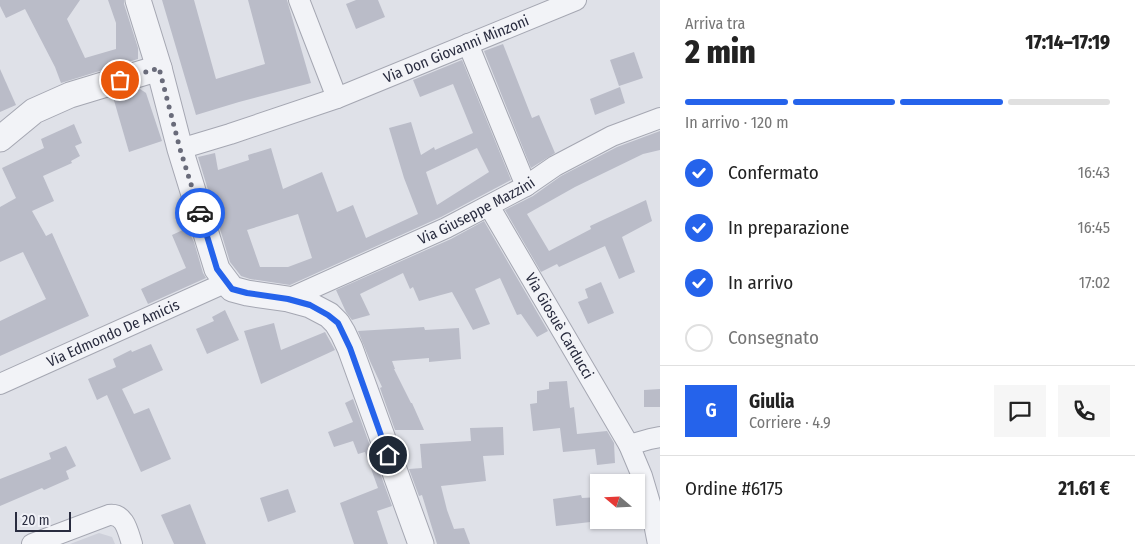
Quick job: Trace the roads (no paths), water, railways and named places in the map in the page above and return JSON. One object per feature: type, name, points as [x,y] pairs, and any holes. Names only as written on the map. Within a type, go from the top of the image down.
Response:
[{"type":"street","points":[[138,0],[159,68],[180,149],[217,269],[232,289],[310,305],[338,323],[421,544]]},
{"type":"street","points":[[299,0],[337,98]]},
{"type":"street","name":"Via Don Giovanni Minzoni","points":[[180,149],[337,98],[576,0]]},
{"type":"street","points":[[468,44],[526,186]]},
{"type":"street","points":[[0,139],[34,111],[70,95],[159,68]]},
{"type":"street","name":"Via Giuseppe Mazzini","points":[[288,299],[446,228],[526,186],[555,166],[612,136],[660,118]]},
{"type":"street","name":"Via Giosuè Carducci","points":[[489,206],[628,445],[642,476],[650,503],[658,544]]},
{"type":"street","name":"Via Edmondo De Amicis","points":[[0,384],[227,282]]},
{"type":"street","points":[[628,445],[660,437]]},
{"type":"street","points":[[32,544],[113,514],[124,521],[132,544]]}]
